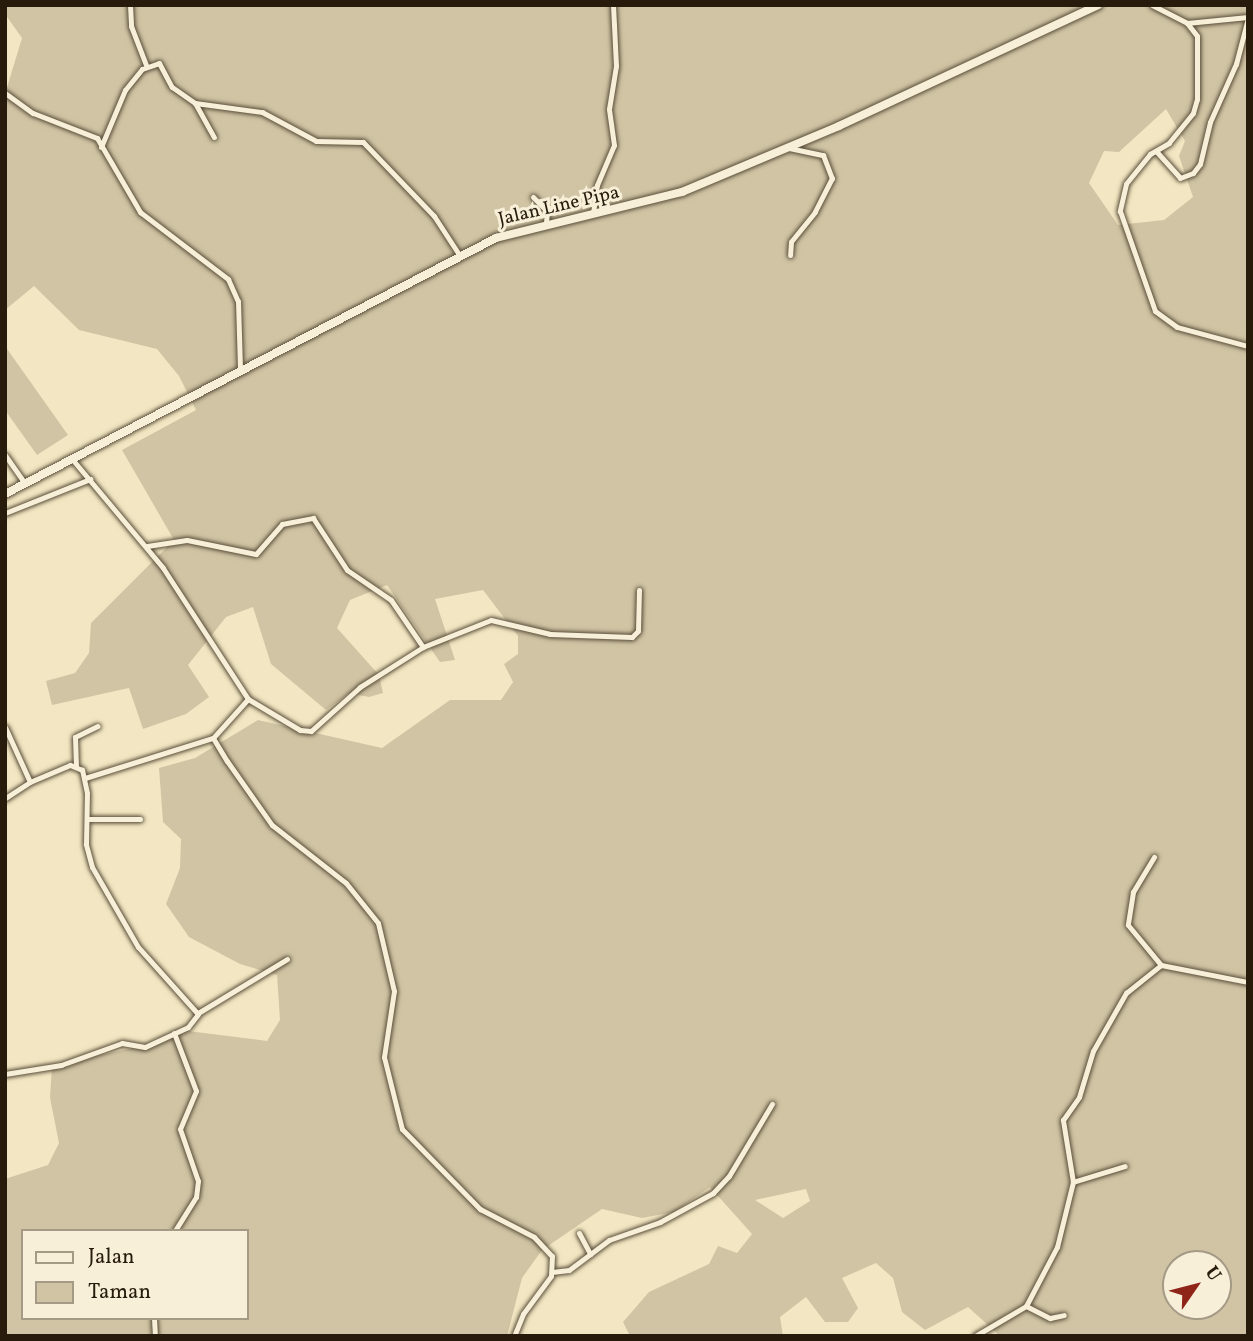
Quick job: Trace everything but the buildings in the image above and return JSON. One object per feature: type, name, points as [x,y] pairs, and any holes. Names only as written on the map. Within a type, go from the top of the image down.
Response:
[{"type":"main road","name":"Jalan Line Pipa","points":[[5,494],[240,369],[496,238],[546,223],[682,192],[789,148],[1098,5]]},
{"type":"street","points":[[130,5],[131,26],[146,65]]},
{"type":"street","points":[[593,213],[597,185],[614,145],[609,109],[616,66],[613,5]]},
{"type":"street","points":[[1152,5],[1187,23],[1199,42],[1197,99],[1193,113],[1173,138],[1156,150],[1126,184],[1119,204],[1147,298],[1157,314],[1177,327],[1248,346]]},
{"type":"street","points":[[1156,150],[1180,178],[1188,177],[1200,164],[1210,122],[1232,73],[1248,18],[1187,23]]},
{"type":"street","points":[[101,147],[125,90],[146,65],[159,62],[172,87],[195,103],[214,137]]},
{"type":"street","points":[[5,93],[33,113],[93,135],[140,212],[233,286],[238,301],[240,369]]},
{"type":"street","points":[[195,103],[262,112],[316,141],[363,142],[434,216],[460,256]]},
{"type":"street","points":[[789,148],[823,155],[831,171],[826,194],[791,242],[790,255]]},
{"type":"street","points":[[533,197],[547,211],[546,223]]},
{"type":"street","points":[[5,455],[25,484]]},
{"type":"street","points":[[72,459],[147,546],[248,699],[300,730],[311,731],[360,687],[423,647],[491,620],[550,634],[632,637],[638,631],[639,590]]},
{"type":"street","points":[[5,513],[90,480]]},
{"type":"street","points":[[147,546],[187,540],[256,554],[282,524],[313,518],[347,570],[369,589],[391,600],[423,647]]},
{"type":"street","points":[[85,778],[213,738],[248,699]]},
{"type":"street","points":[[99,726],[75,737],[75,766],[85,778],[86,850],[100,884],[148,961],[198,1013]]},
{"type":"street","points":[[5,727],[30,782]]},
{"type":"street","points":[[213,738],[272,825],[346,883],[378,923],[394,991],[384,1056],[402,1129],[483,1211],[545,1246],[552,1256],[552,1272],[523,1314],[514,1336]]},
{"type":"street","points":[[5,798],[30,782],[75,766]]},
{"type":"street","points":[[87,819],[140,819]]},
{"type":"street","points":[[1154,857],[1133,892],[1128,925],[1161,965],[1248,982]]},
{"type":"street","points":[[5,1074],[61,1065],[122,1043],[145,1047],[194,1022],[198,1013],[287,959]]},
{"type":"street","points":[[975,1336],[1026,1306],[1063,1230],[1073,1182],[1063,1120],[1079,1097],[1093,1051],[1126,993],[1161,965]]},
{"type":"street","points":[[174,1033],[196,1091],[180,1129],[198,1181],[196,1197],[176,1229]]},
{"type":"street","points":[[552,1272],[569,1270],[609,1240],[660,1222],[713,1193],[729,1176],[772,1104]]},
{"type":"street","points":[[1073,1182],[1125,1166]]},
{"type":"street","points":[[579,1233],[590,1254]]},
{"type":"street","points":[[1026,1306],[1050,1318],[1064,1315]]},
{"type":"green space","points":[[5,5],[1248,5],[1248,1336],[1000,1336],[968,1307],[925,1330],[902,1312],[893,1278],[876,1263],[842,1278],[858,1308],[848,1322],[825,1322],[806,1297],[780,1317],[783,1336],[630,1336],[623,1322],[649,1292],[709,1264],[718,1246],[737,1253],[752,1234],[710,1187],[674,1212],[642,1218],[602,1209],[542,1250],[522,1278],[507,1336],[5,1336],[5,1179],[48,1165],[59,1143],[50,1098],[52,1065],[143,1046],[188,1031],[267,1041],[280,1020],[277,975],[240,964],[189,937],[166,904],[180,868],[181,839],[163,822],[159,768],[195,758],[258,720],[382,748],[450,700],[501,700],[513,682],[504,664],[518,654],[518,636],[483,590],[435,599],[455,660],[440,662],[387,585],[350,600],[337,628],[379,675],[383,693],[369,697],[349,693],[326,710],[271,664],[253,607],[226,617],[188,665],[209,697],[186,714],[143,729],[129,688],[52,705],[46,681],[75,673],[89,653],[91,623],[174,540],[122,450],[196,410],[179,376],[157,349],[79,330],[34,286],[5,310],[5,94],[22,38],[5,14]],"holes":[[[1166,109],[1185,141],[1179,156],[1193,197],[1164,220],[1118,225],[1089,183],[1104,151],[1119,152]],[[806,1189],[810,1201],[783,1218],[755,1200]]]},
{"type":"green space","points":[[5,346],[68,435],[37,455],[5,410]]}]
